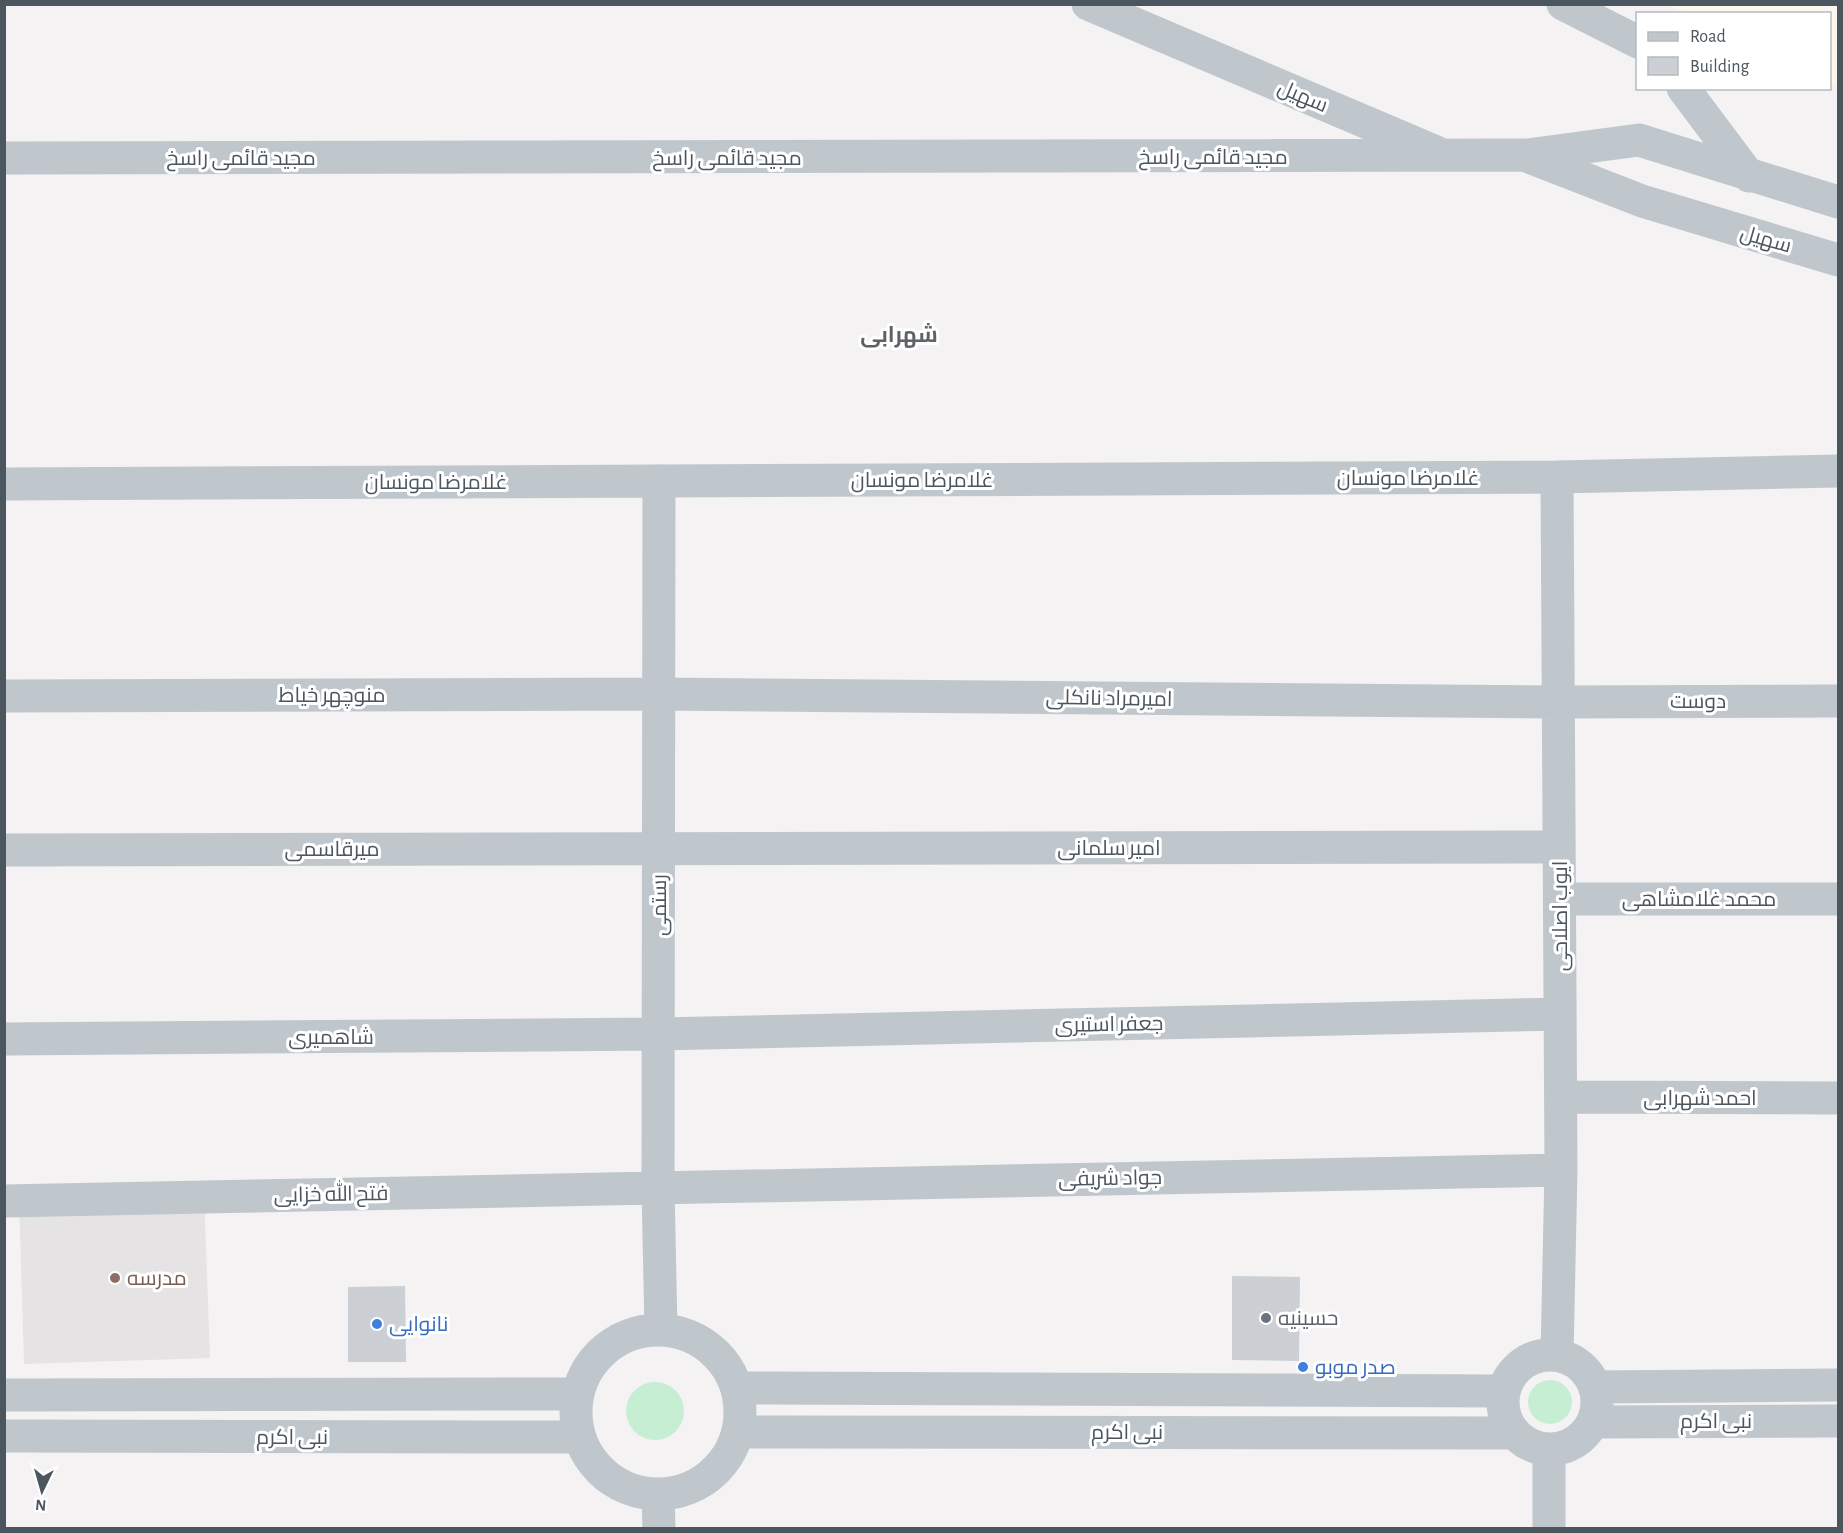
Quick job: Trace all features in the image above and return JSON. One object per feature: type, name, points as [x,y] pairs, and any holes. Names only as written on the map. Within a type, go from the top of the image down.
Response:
[{"type":"street","name":"سهیل","points":[[1088,4],[1449,157],[1524,155],[1639,140],[1749,176],[1839,202]]},
{"type":"street","points":[[1563,4],[1636,41]]},
{"type":"street","points":[[1684,90],[1749,176]]},
{"type":"street","name":"سهیل","points":[[1524,155],[1642,201],[1839,260]]},
{"type":"street","name":"مجید قائمی راسخ","points":[[4,158],[1449,157]]},
{"type":"street","name":"غلامرضا مونسان","points":[[4,484],[1557,477],[1839,471]]},
{"type":"street","name":"ایوب اصلاحی","points":[[1557,477],[1561,1097],[1557,1355]]},
{"type":"street","name":"رستمی","points":[[659,481],[658,1186],[661,1330]]},
{"type":"street","name":"امیرمراد نانکلی","points":[[659,694],[1558,702]]},
{"type":"street","name":"منوچهر خیاط","points":[[4,696],[659,694]]},
{"type":"street","name":"دوست","points":[[1558,702],[1839,700]]},
{"type":"street","name":"امیر سلمانی","points":[[659,849],[1559,847]]},
{"type":"street","name":"میرقاسمی","points":[[4,850],[659,849]]},
{"type":"street","name":"محمد غلامشاهی","points":[[1560,899],[1839,899]]},
{"type":"street","name":"جعفر استیری","points":[[658,1034],[1560,1014]]},
{"type":"street","name":"شاهمیری","points":[[4,1039],[658,1034]]},
{"type":"street","name":"احمد شهرابی","points":[[1561,1097],[1839,1098]]},
{"type":"street","name":"جواد شریفی","points":[[658,1186],[1561,1170]]},
{"type":"street","name":"فتح الله خزایی","points":[[4,1201],[658,1186]]},
{"type":"street","points":[[661,1330],[686,1335],[708,1347],[726,1365],[737,1388],[741,1417],[728,1457],[709,1477],[685,1490],[658,1495],[632,1491],[609,1479],[591,1460],[579,1437],[576,1423],[577,1394],[588,1368],[607,1347],[632,1334],[661,1330]]},
{"type":"street","points":[[1543,1355],[1557,1355],[1581,1366],[1595,1387],[1597,1410],[1593,1422],[1575,1442],[1548,1449],[1530,1444],[1515,1433],[1507,1420],[1503,1405],[1504,1391],[1509,1378],[1518,1367],[1543,1355]]},
{"type":"street","name":"نبی اکرم","points":[[1595,1387],[1839,1385]]},
{"type":"street","name":"نبی اکرم","points":[[737,1388],[1504,1391]]},
{"type":"street","name":"نبی اکرم","points":[[4,1395],[577,1394]]},
{"type":"street","name":"نبی اکرم","points":[[1593,1422],[1839,1421]]},
{"type":"street","name":"نبی اکرم","points":[[738,1432],[1515,1433]]},
{"type":"street","name":"نبی اکرم","points":[[4,1436],[579,1437]]},
{"type":"street","points":[[1548,1449],[1549,1528]]},
{"type":"street","points":[[658,1495],[658,1528]]},
{"type":"shaded area","points":[[1667,5],[1838,5],[1838,87],[1831,84],[1831,12],[1684,12]]},
{"type":"shaded area","name":"مدرسه","points":[[204,1192],[210,1358],[24,1364],[19,1199]]},
{"type":"green space","points":[[1550,1380],[1565,1387],[1572,1402],[1565,1417],[1550,1424],[1535,1417],[1528,1402],[1535,1387]]},
{"type":"green space","points":[[655,1382],[671,1387],[679,1395],[684,1411],[679,1427],[671,1435],[655,1440],[639,1435],[631,1427],[626,1411],[631,1395],[639,1387]]},
{"type":"building","name":"حسینیه","points":[[1232,1276],[1300,1277],[1299,1361],[1232,1360]]},
{"type":"building","name":"نانوایی","points":[[405,1286],[406,1362],[348,1362],[348,1287]]},
{"type":"place","name":"مدرسه","points":[[115,1278]]},
{"type":"place","name":"حسینیه","points":[[1266,1318]]},
{"type":"place","name":"نانوایی","points":[[377,1324]]},
{"type":"place","name":"صدر موبو","points":[[1303,1367]]},
{"type":"district","name":"شهرابی","points":[[899,334]]}]
